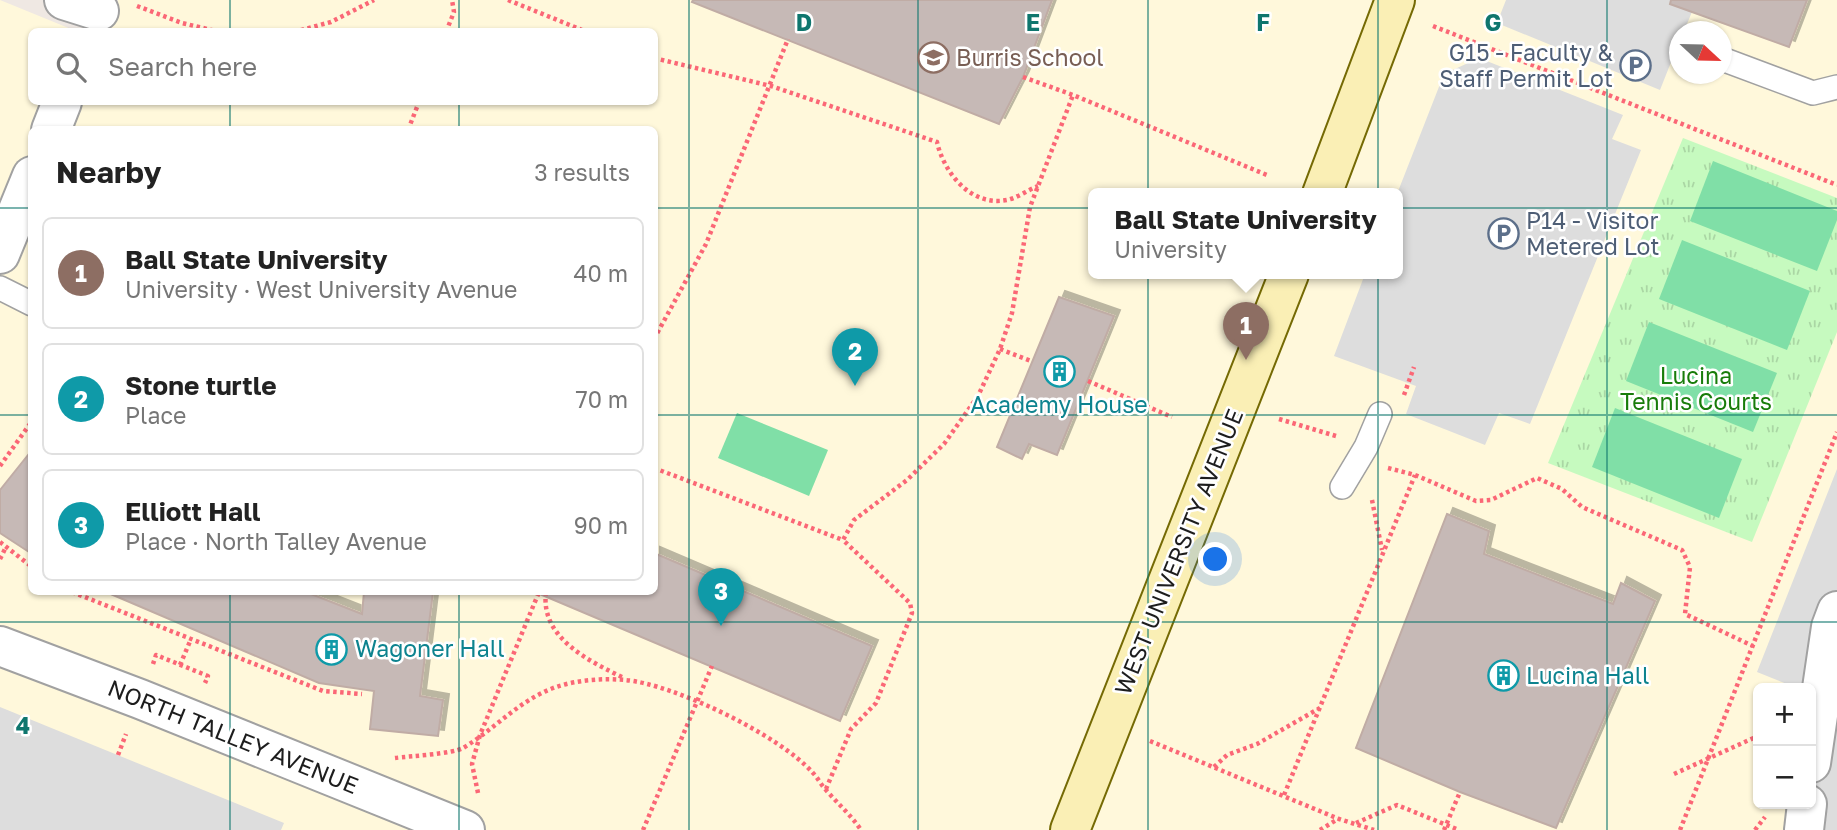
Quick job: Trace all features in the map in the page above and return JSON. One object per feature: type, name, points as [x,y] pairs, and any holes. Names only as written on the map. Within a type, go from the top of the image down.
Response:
[{"type":"street","points":[[1324,188],[1395,0]]},
{"type":"street","points":[[53,126],[61,105]]},
{"type":"street","points":[[0,254],[28,186]]},
{"type":"street","name":"WEST UNIVERSITY AVENUE","points":[[1070,830],[1288,279]]},
{"type":"street","points":[[1814,746],[1831,627],[1837,611]]},
{"type":"street","name":"NORTH TALLEY AVENUE","points":[[0,646],[356,787],[422,822],[472,816]]},
{"type":"street","points":[[1804,830],[1806,809]]},
{"type":"lane","points":[[1732,63],[1813,93],[1837,87]]},
{"type":"lane","points":[[0,288],[28,302]]},
{"type":"lane","points":[[1342,487],[1366,447],[1380,414]]},
{"type":"path","points":[[309,28],[331,22],[374,0]]},
{"type":"path","points":[[448,28],[454,12],[452,0]]},
{"type":"path","points":[[508,0],[577,28]]},
{"type":"path","points":[[89,10],[136,6],[203,28]]},
{"type":"path","points":[[1433,26],[1837,185]]},
{"type":"path","points":[[658,332],[706,244],[788,39]]},
{"type":"path","points":[[658,59],[771,86],[937,142],[941,161],[962,187],[981,200],[1007,200],[1039,185]]},
{"type":"path","points":[[1023,77],[1267,175]]},
{"type":"path","points":[[843,540],[854,520],[907,480],[944,444],[978,396],[1000,349],[1012,313],[1030,207],[1073,95]]},
{"type":"path","points":[[410,126],[418,105]]},
{"type":"path","points":[[1000,349],[1031,361]]},
{"type":"path","points":[[1088,381],[1172,417]]},
{"type":"path","points":[[1279,419],[1366,447],[1378,465],[1415,475],[1476,501],[1491,500],[1537,478],[1562,489],[1582,507],[1682,550],[1690,567],[1685,614],[1753,646]]},
{"type":"path","points":[[0,467],[28,427]]},
{"type":"path","points":[[1680,830],[1837,432]]},
{"type":"path","points":[[658,470],[843,540],[910,603],[912,613],[876,703],[850,729],[825,790]]},
{"type":"path","points":[[1284,795],[1415,475]]},
{"type":"path","points":[[0,542],[28,564]]},
{"type":"path","points":[[0,558],[6,547]]},
{"type":"path","points":[[80,595],[323,691],[362,694]]},
{"type":"path","points":[[472,816],[472,764],[480,735],[538,595]]},
{"type":"path","points":[[546,595],[552,626],[570,647],[593,663],[627,680],[696,701],[728,715],[772,741],[813,772],[825,790],[854,819],[861,830]]},
{"type":"path","points":[[180,665],[191,639]]},
{"type":"path","points":[[156,655],[208,676]]},
{"type":"path","points":[[643,830],[712,666]]},
{"type":"path","points":[[356,787],[371,761],[461,750],[522,703],[556,687],[591,680],[627,680]]},
{"type":"path","points":[[1214,766],[1227,755],[1257,744],[1321,708]]},
{"type":"path","points":[[1674,774],[1753,738]]},
{"type":"path","points":[[1150,741],[1339,819],[1374,830]]},
{"type":"path","points":[[1445,827],[1460,792]]},
{"type":"path","points":[[1356,823],[1397,805],[1445,827],[1458,830]]},
{"type":"path","points":[[1320,830],[1339,819]]},
{"type":"shaded area","points":[[0,0],[69,28],[28,28],[28,105],[658,105],[658,28],[106,28],[118,0],[1837,0],[1837,830],[0,830]]},
{"type":"shaded area","name":"G15 - Faculty & Staff Permit Lot","points":[[1506,0],[1697,0],[1688,21],[1669,21],[1669,67],[1660,90],[1497,23]]},
{"type":"shaded area","name":"P14 - Visitor Metered Lot","points":[[1479,58],[1623,115],[1612,139],[1641,150],[1530,424],[1499,413],[1485,445],[1406,414],[1416,386],[1334,356],[1363,279],[1403,279],[1403,188],[1399,188],[1444,74]]},
{"type":"shaded area","points":[[1837,469],[1837,830],[1790,830],[1807,809],[1816,809],[1816,683],[1784,683],[1757,672]]},
{"type":"shaded area","points":[[0,707],[284,823],[281,830],[0,830]]},
{"type":"green space","name":"Lucina Tennis Courts","points":[[1683,138],[1837,198],[1837,332],[1752,542],[1548,463]]},
{"type":"green space","points":[[1713,161],[1837,211],[1837,220],[1817,271],[1690,221]]},
{"type":"green space","points":[[1682,240],[1810,291],[1787,350],[1659,299]]},
{"type":"green space","points":[[1649,322],[1777,373],[1753,432],[1626,381]]},
{"type":"green space","points":[[1615,408],[1742,459],[1719,518],[1592,467]]},
{"type":"green space","points":[[737,413],[828,450],[809,496],[718,458]]},
{"type":"building","name":"Burris School","points":[[1052,0],[1023,77],[999,124],[692,2]]},
{"type":"building","points":[[1671,0],[1807,0],[1789,47],[1732,26],[1732,21],[1717,21],[1670,4]]},
{"type":"building","name":"Academy House","points":[[1059,297],[1114,316],[1057,455],[1029,444],[1022,459],[997,447]]},
{"type":"building","points":[[28,455],[28,551],[0,533],[0,490]]},
{"type":"building","name":"Lucina Hall","points":[[1447,514],[1489,531],[1484,554],[1613,604],[1621,583],[1655,601],[1556,828],[1460,792],[1356,748]]},
{"type":"building","points":[[658,555],[872,646],[840,721],[542,595],[658,595]]},
{"type":"building","name":"Wagoner Hall","points":[[113,595],[314,595],[362,614],[364,595],[433,595],[420,696],[443,700],[438,736],[370,729],[374,691],[319,683]]},
{"type":"place","name":"Burris School","points":[[933,58]]},
{"type":"place","name":"G15 - Faculty & Staff Permit Lot","points":[[1636,66]]},
{"type":"place","name":"P14 - Visitor Metered Lot","points":[[1503,234]]},
{"type":"place","name":"Ball State University","points":[[1246,360]]},
{"type":"place","name":"Academy House","points":[[1059,371]]},
{"type":"place","name":"Stone turtle","points":[[855,386]]},
{"type":"place","name":"Elliott Hall","points":[[721,626]]},
{"type":"place","name":"Wagoner Hall","points":[[332,649]]},
{"type":"place","name":"Lucina Hall","points":[[1503,676]]}]
